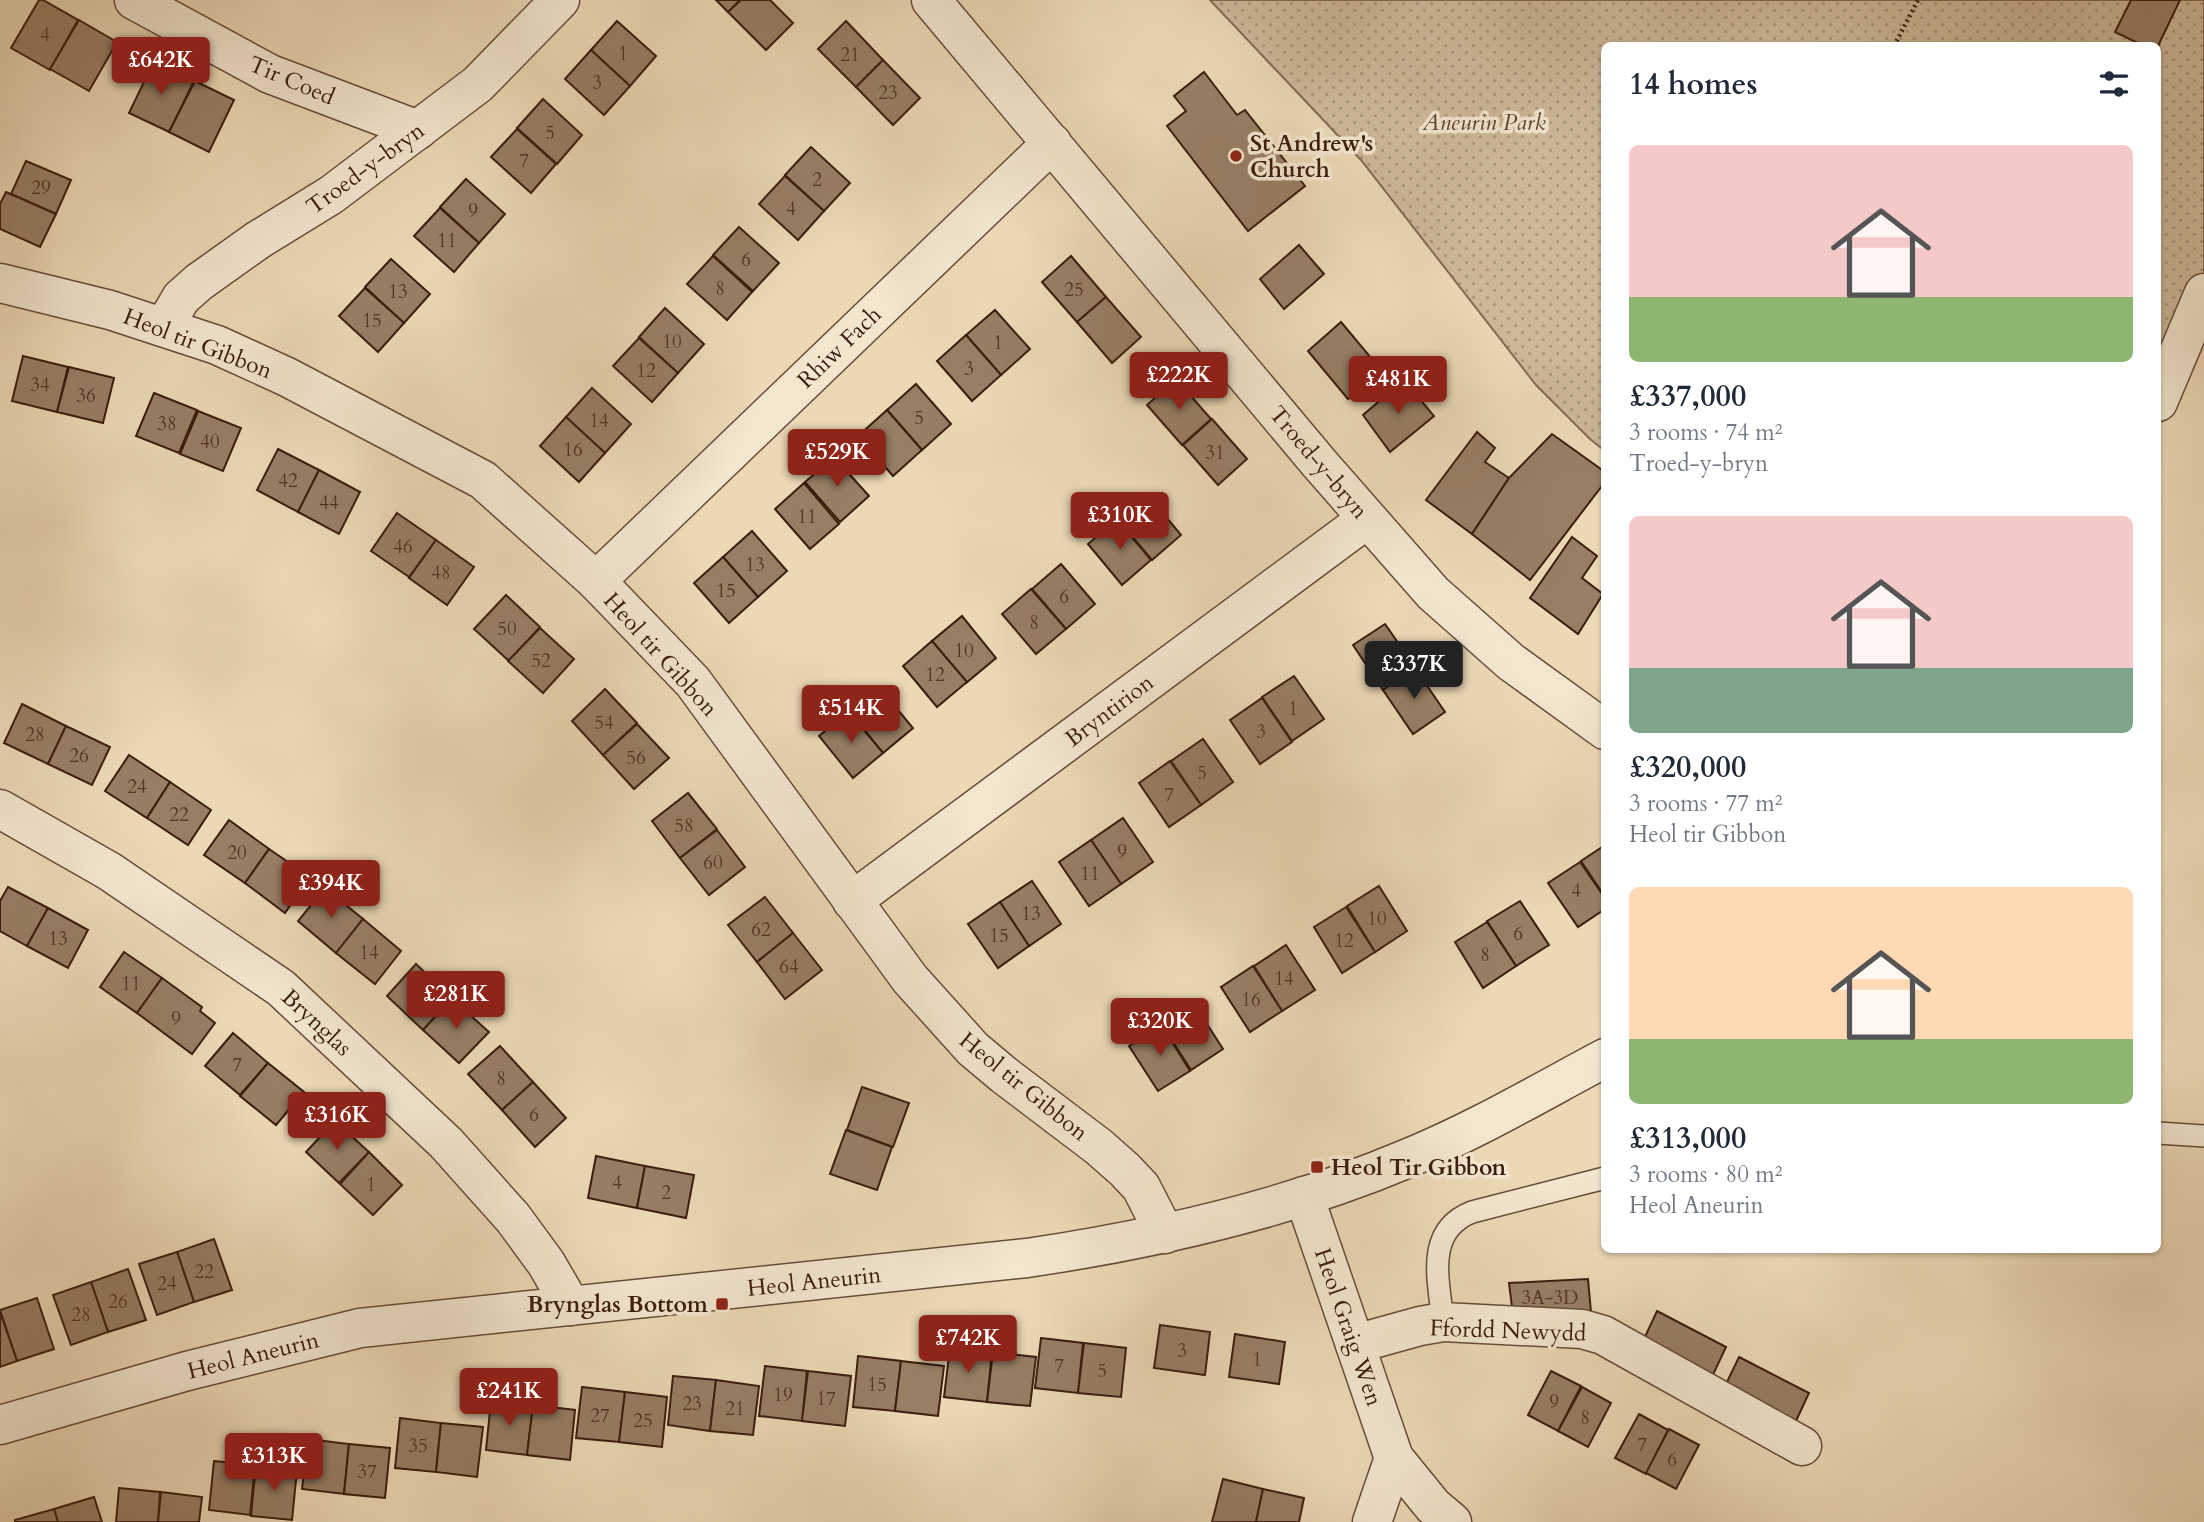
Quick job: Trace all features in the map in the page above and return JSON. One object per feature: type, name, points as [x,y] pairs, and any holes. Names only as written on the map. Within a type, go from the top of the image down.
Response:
[{"type":"street","name":"Tir Coed","points":[[134,0],[271,74],[418,130]]},
{"type":"street","name":"Troed-y-bryn","points":[[164,327],[181,298],[199,282],[258,240],[331,195],[478,84],[560,0]]},
{"type":"street","name":"Troed-y-bryn","points":[[931,0],[1367,519],[1433,593],[1511,663],[1601,727]]},
{"type":"street","name":"Rhiw Fach","points":[[596,581],[1052,143]]},
{"type":"street","name":"Heol tir Gibbon","points":[[0,283],[110,310],[217,345],[287,377],[483,480],[596,581],[693,682],[910,979],[973,1049],[1099,1147],[1141,1187],[1164,1234]]},
{"type":"street","points":[[2161,395],[2204,293]]},
{"type":"street","name":"Bryntirion","points":[[852,901],[1367,519]]},
{"type":"street","name":"Brynglas","points":[[0,809],[109,871],[281,988],[446,1143],[513,1218],[546,1263],[571,1306]]},
{"type":"street","name":"Heol Aneurin","points":[[0,1425],[187,1371],[360,1328],[1027,1258],[1102,1247],[1164,1234],[1249,1214],[1408,1159],[1464,1133],[1601,1060]]},
{"type":"street","name":"Heol Graig Wen","points":[[1304,1196],[1394,1458],[1433,1506],[1452,1522]]},
{"type":"street","name":"Ffordd Newydd","points":[[1355,1345],[1443,1322],[1582,1329],[1603,1335],[1802,1446]]},
{"type":"street","points":[[1372,1522],[1394,1458]]},
{"type":"lane","points":[[2161,1133],[2204,1136]]},
{"type":"lane","points":[[1443,1322],[1438,1265],[1441,1243],[1449,1226],[1458,1217],[1601,1179]]},
{"type":"path","points":[[1896,42],[1918,0]]},
{"type":"green space","name":"Aneurin Park","points":[[1210,0],[2204,0],[2204,293],[2161,391],[2161,42],[1601,42],[1601,448],[1536,385],[1361,160]]},
{"type":"building","points":[[39,0],[78,20],[50,70],[11,48]]},
{"type":"building","points":[[716,0],[740,0],[728,12]]},
{"type":"building","points":[[741,0],[770,0],[793,23],[766,50],[728,12]]},
{"type":"building","points":[[2131,0],[2180,0],[2160,42],[2136,42],[2115,32]]},
{"type":"building","points":[[79,20],[117,42],[89,91],[50,69]]},
{"type":"building","points":[[617,21],[656,56],[630,86],[591,50]]},
{"type":"building","points":[[846,21],[883,60],[856,87],[818,49]]},
{"type":"building","points":[[591,50],[630,86],[604,115],[565,79]]},
{"type":"building","points":[[883,60],[920,98],[893,125],[856,87]]},
{"type":"building","points":[[154,61],[194,81],[169,132],[129,113]]},
{"type":"building","name":"St Andrew's Church","points":[[1204,72],[1237,115],[1245,110],[1305,186],[1248,231],[1167,126],[1186,111],[1174,96]]},
{"type":"building","points":[[195,81],[234,100],[209,152],[169,132]]},
{"type":"building","points":[[543,99],[582,135],[557,164],[517,128]]},
{"type":"building","points":[[517,129],[556,164],[531,193],[491,157]]},
{"type":"building","points":[[811,147],[850,183],[824,211],[785,175]]},
{"type":"building","points":[[26,161],[71,180],[56,214],[11,194]]},
{"type":"building","points":[[785,176],[824,211],[798,240],[759,204]]},
{"type":"building","points":[[466,179],[505,214],[479,243],[440,207]]},
{"type":"building","points":[[6,192],[56,214],[40,247],[0,229],[0,204]]},
{"type":"building","points":[[440,208],[479,243],[454,272],[414,236]]},
{"type":"building","points":[[739,227],[779,263],[753,291],[713,255]]},
{"type":"building","points":[[1299,245],[1324,274],[1284,309],[1260,279]]},
{"type":"building","points":[[713,256],[752,292],[727,320],[687,284]]},
{"type":"building","points":[[1071,256],[1106,297],[1077,322],[1042,282]]},
{"type":"building","points":[[391,259],[430,294],[404,323],[365,287]]},
{"type":"building","points":[[365,288],[404,323],[378,352],[339,316]]},
{"type":"building","points":[[1106,297],[1141,337],[1112,363],[1077,322]]},
{"type":"building","points":[[665,308],[704,344],[678,373],[639,337]]},
{"type":"building","points":[[995,310],[1030,349],[1001,375],[966,335]]},
{"type":"building","points":[[1341,322],[1382,371],[1348,399],[1308,351]]},
{"type":"building","points":[[966,335],[1001,375],[972,401],[937,361]]},
{"type":"building","points":[[639,338],[678,373],[652,402],[613,366]]},
{"type":"building","points":[[23,356],[68,367],[57,412],[12,401]]},
{"type":"building","points":[[69,367],[114,378],[103,423],[57,412]]},
{"type":"building","points":[[1176,379],[1211,419],[1182,445],[1147,405]]},
{"type":"building","points":[[1404,380],[1434,416],[1390,452],[1363,415]]},
{"type":"building","points":[[916,384],[951,424],[922,450],[887,410]]},
{"type":"building","points":[[592,388],[631,424],[605,453],[566,417]]},
{"type":"building","points":[[154,393],[197,410],[179,453],[136,436]]},
{"type":"building","points":[[887,410],[922,450],[893,476],[858,436]]},
{"type":"building","points":[[198,411],[241,428],[223,471],[180,454]]},
{"type":"building","points":[[566,417],[605,453],[579,482],[540,446]]},
{"type":"building","points":[[1212,419],[1247,459],[1218,485],[1183,445]]},
{"type":"building","points":[[1477,432],[1495,448],[1485,462],[1509,478],[1472,534],[1426,500]]},
{"type":"building","points":[[1552,434],[1601,469],[1601,487],[1530,580],[1472,534],[1509,478]]},
{"type":"building","points":[[278,449],[319,470],[298,512],[257,490]]},
{"type":"building","points":[[834,457],[869,496],[840,522],[805,482]]},
{"type":"building","points":[[319,470],[360,492],[339,534],[298,512]]},
{"type":"building","points":[[804,483],[839,524],[810,549],[775,509]]},
{"type":"building","points":[[1147,494],[1181,535],[1152,560],[1117,519]]},
{"type":"building","points":[[397,513],[436,540],[409,577],[371,551]]},
{"type":"building","points":[[1117,519],[1151,560],[1122,585],[1088,544]]},
{"type":"building","points":[[752,531],[787,571],[758,597],[723,557]]},
{"type":"building","points":[[1572,537],[1597,556],[1582,578],[1601,592],[1601,597],[1578,634],[1530,598]]},
{"type":"building","points":[[436,540],[474,567],[447,605],[409,578]]},
{"type":"building","points":[[723,557],[758,597],[729,623],[694,583]]},
{"type":"building","points":[[1061,564],[1095,604],[1066,629],[1032,589]]},
{"type":"building","points":[[1031,589],[1066,629],[1036,654],[1002,614]]},
{"type":"building","points":[[506,595],[540,627],[509,661],[474,629]]},
{"type":"building","points":[[962,616],[996,658],[966,683],[932,641]]},
{"type":"building","points":[[1385,624],[1415,667],[1383,690],[1353,645]]},
{"type":"building","points":[[540,628],[574,659],[543,693],[508,661]]},
{"type":"building","points":[[932,641],[967,682],[937,707],[903,666]]},
{"type":"building","points":[[1415,668],[1445,712],[1413,734],[1383,690]]},
{"type":"building","points":[[1294,676],[1324,719],[1292,741],[1262,697]]},
{"type":"building","points":[[879,687],[913,728],[883,753],[849,711]]},
{"type":"building","points":[[605,689],[637,723],[603,755],[572,721]]},
{"type":"building","points":[[1262,698],[1292,742],[1260,764],[1230,720]]},
{"type":"building","points":[[22,704],[66,726],[48,764],[4,743]]},
{"type":"building","points":[[849,712],[883,753],[853,778],[819,736]]},
{"type":"building","points":[[637,724],[669,758],[634,789],[603,755]]},
{"type":"building","points":[[66,726],[110,747],[92,785],[48,764]]},
{"type":"building","points":[[1203,739],[1233,782],[1201,805],[1171,761]]},
{"type":"building","points":[[129,755],[170,782],[147,818],[105,791]]},
{"type":"building","points":[[1170,761],[1201,805],[1169,827],[1139,783]]},
{"type":"building","points":[[170,782],[211,810],[188,845],[147,818]]},
{"type":"building","points":[[688,793],[717,829],[680,858],[652,821]]},
{"type":"building","points":[[1123,818],[1153,862],[1121,884],[1091,840]]},
{"type":"building","points":[[229,820],[269,849],[245,883],[204,855]]},
{"type":"building","points":[[717,830],[745,867],[709,895],[680,858]]},
{"type":"building","points":[[1091,840],[1121,884],[1089,906],[1059,862]]},
{"type":"building","points":[[1601,848],[1601,891],[1581,861]]},
{"type":"building","points":[[269,849],[310,877],[285,913],[245,883]]},
{"type":"building","points":[[1580,862],[1601,892],[1601,912],[1578,927],[1548,883]]},
{"type":"building","points":[[1032,881],[1061,924],[1029,946],[1000,902]]},
{"type":"building","points":[[1379,886],[1407,931],[1375,952],[1347,906]]},
{"type":"building","points":[[8,887],[48,908],[27,946],[0,931],[0,901]]},
{"type":"building","points":[[325,888],[363,919],[336,953],[298,921]]},
{"type":"building","points":[[765,897],[793,933],[757,962],[728,925]]},
{"type":"building","points":[[1520,901],[1549,945],[1516,966],[1487,921]]},
{"type":"building","points":[[1000,902],[1029,946],[998,968],[968,924]]},
{"type":"building","points":[[1346,907],[1375,952],[1342,973],[1314,927]]},
{"type":"building","points":[[48,908],[88,930],[68,968],[27,946]]},
{"type":"building","points":[[363,919],[401,951],[375,984],[336,953]]},
{"type":"building","points":[[1487,922],[1516,966],[1483,988],[1455,942]]},
{"type":"building","points":[[793,933],[822,970],[785,999],[757,962]]},
{"type":"building","points":[[1286,945],[1315,990],[1282,1011],[1254,966]]},
{"type":"building","points":[[124,952],[162,978],[137,1013],[100,987]]},
{"type":"building","points":[[416,964],[452,998],[423,1030],[387,996]]},
{"type":"building","points":[[1253,966],[1282,1011],[1250,1032],[1221,987]]},
{"type":"building","points":[[162,978],[202,1007],[200,1011],[215,1023],[192,1054],[137,1013]]},
{"type":"building","points":[[452,999],[489,1032],[459,1063],[423,1030]]},
{"type":"building","points":[[1194,1004],[1223,1049],[1191,1070],[1162,1025]]},
{"type":"building","points":[[1162,1026],[1190,1071],[1158,1091],[1129,1046]]},
{"type":"building","points":[[233,1033],[268,1063],[240,1095],[205,1066]]},
{"type":"building","points":[[500,1046],[533,1082],[502,1110],[468,1074]]},
{"type":"building","points":[[268,1063],[304,1092],[276,1125],[240,1096]]},
{"type":"building","points":[[533,1082],[566,1118],[535,1147],[502,1110]]},
{"type":"building","points":[[862,1087],[909,1103],[893,1147],[847,1130]]},
{"type":"building","points":[[335,1121],[369,1152],[339,1183],[306,1152]]},
{"type":"building","points":[[846,1130],[892,1147],[877,1190],[830,1174]]},
{"type":"building","points":[[369,1152],[402,1185],[373,1215],[340,1184]]},
{"type":"building","points":[[596,1156],[645,1166],[637,1208],[588,1198]]},
{"type":"building","points":[[645,1166],[694,1175],[686,1218],[637,1208]]},
{"type":"building","points":[[214,1239],[232,1290],[194,1302],[177,1252]]},
{"type":"building","points":[[177,1252],[194,1302],[157,1315],[139,1264]]},
{"type":"building","points":[[128,1269],[146,1320],[108,1332],[91,1282]]},
{"type":"building","points":[[1588,1279],[1591,1312],[1513,1315],[1509,1283]]},
{"type":"building","points":[[91,1282],[108,1332],[71,1345],[53,1295]]},
{"type":"building","points":[[37,1298],[54,1349],[17,1361],[0,1310]]},
{"type":"building","points":[[1657,1311],[1726,1347],[1712,1377],[1643,1341]]},
{"type":"building","points":[[0,1312],[17,1361],[0,1367]]},
{"type":"building","points":[[1160,1325],[1210,1332],[1205,1375],[1154,1368]]},
{"type":"building","points":[[1235,1334],[1285,1342],[1279,1384],[1229,1377]]},
{"type":"building","points":[[1041,1338],[1083,1343],[1078,1393],[1035,1388]]},
{"type":"building","points":[[1084,1343],[1126,1348],[1121,1397],[1078,1393]]},
{"type":"building","points":[[950,1347],[992,1352],[987,1402],[944,1397]]},
{"type":"building","points":[[993,1352],[1036,1357],[1030,1406],[987,1402]]},
{"type":"building","points":[[858,1356],[901,1361],[895,1411],[853,1407]]},
{"type":"building","points":[[1739,1357],[1809,1393],[1795,1423],[1725,1386]]},
{"type":"building","points":[[901,1361],[944,1366],[938,1416],[895,1411]]},
{"type":"building","points":[[765,1366],[807,1371],[802,1421],[759,1416]]},
{"type":"building","points":[[808,1371],[851,1376],[845,1426],[802,1421]]},
{"type":"building","points":[[1551,1371],[1581,1386],[1558,1431],[1528,1415]]},
{"type":"building","points":[[673,1376],[716,1380],[710,1431],[668,1425]]},
{"type":"building","points":[[716,1380],[759,1386],[753,1435],[710,1431]]},
{"type":"building","points":[[582,1387],[625,1392],[619,1442],[576,1438]]},
{"type":"building","points":[[1582,1387],[1611,1403],[1588,1447],[1558,1431]]},
{"type":"building","points":[[625,1392],[667,1397],[662,1447],[619,1442]]},
{"type":"building","points":[[491,1401],[533,1405],[527,1455],[486,1450]]},
{"type":"building","points":[[533,1405],[575,1410],[570,1460],[527,1455]]},
{"type":"building","points":[[1639,1414],[1668,1430],[1646,1474],[1615,1458]]},
{"type":"building","points":[[400,1418],[441,1423],[436,1472],[395,1468]]},
{"type":"building","points":[[441,1423],[483,1427],[477,1477],[436,1472]]},
{"type":"building","points":[[1669,1429],[1699,1445],[1676,1489],[1646,1473]]},
{"type":"building","points":[[308,1439],[349,1444],[344,1494],[302,1489]]},
{"type":"building","points":[[349,1444],[390,1448],[385,1498],[344,1494]]},
{"type":"building","points":[[214,1461],[255,1465],[250,1515],[209,1510]]},
{"type":"building","points":[[256,1465],[297,1470],[292,1520],[251,1516]]},
{"type":"building","points":[[1223,1479],[1263,1489],[1256,1522],[1212,1522]]},
{"type":"building","points":[[119,1488],[160,1492],[158,1522],[116,1522]]},
{"type":"building","points":[[1263,1489],[1304,1498],[1299,1522],[1256,1522]]},
{"type":"building","points":[[161,1492],[202,1497],[199,1522],[158,1522]]},
{"type":"building","points":[[94,1497],[102,1522],[58,1522],[54,1509]]},
{"type":"building","points":[[54,1509],[58,1522],[15,1522],[15,1520]]},
{"type":"place","name":"St Andrew's Church","points":[[1236,156]]},
{"type":"place","name":"Heol Tir Gibbon","points":[[1317,1167]]},
{"type":"place","name":"Brynglas Bottom","points":[[722,1304]]}]
